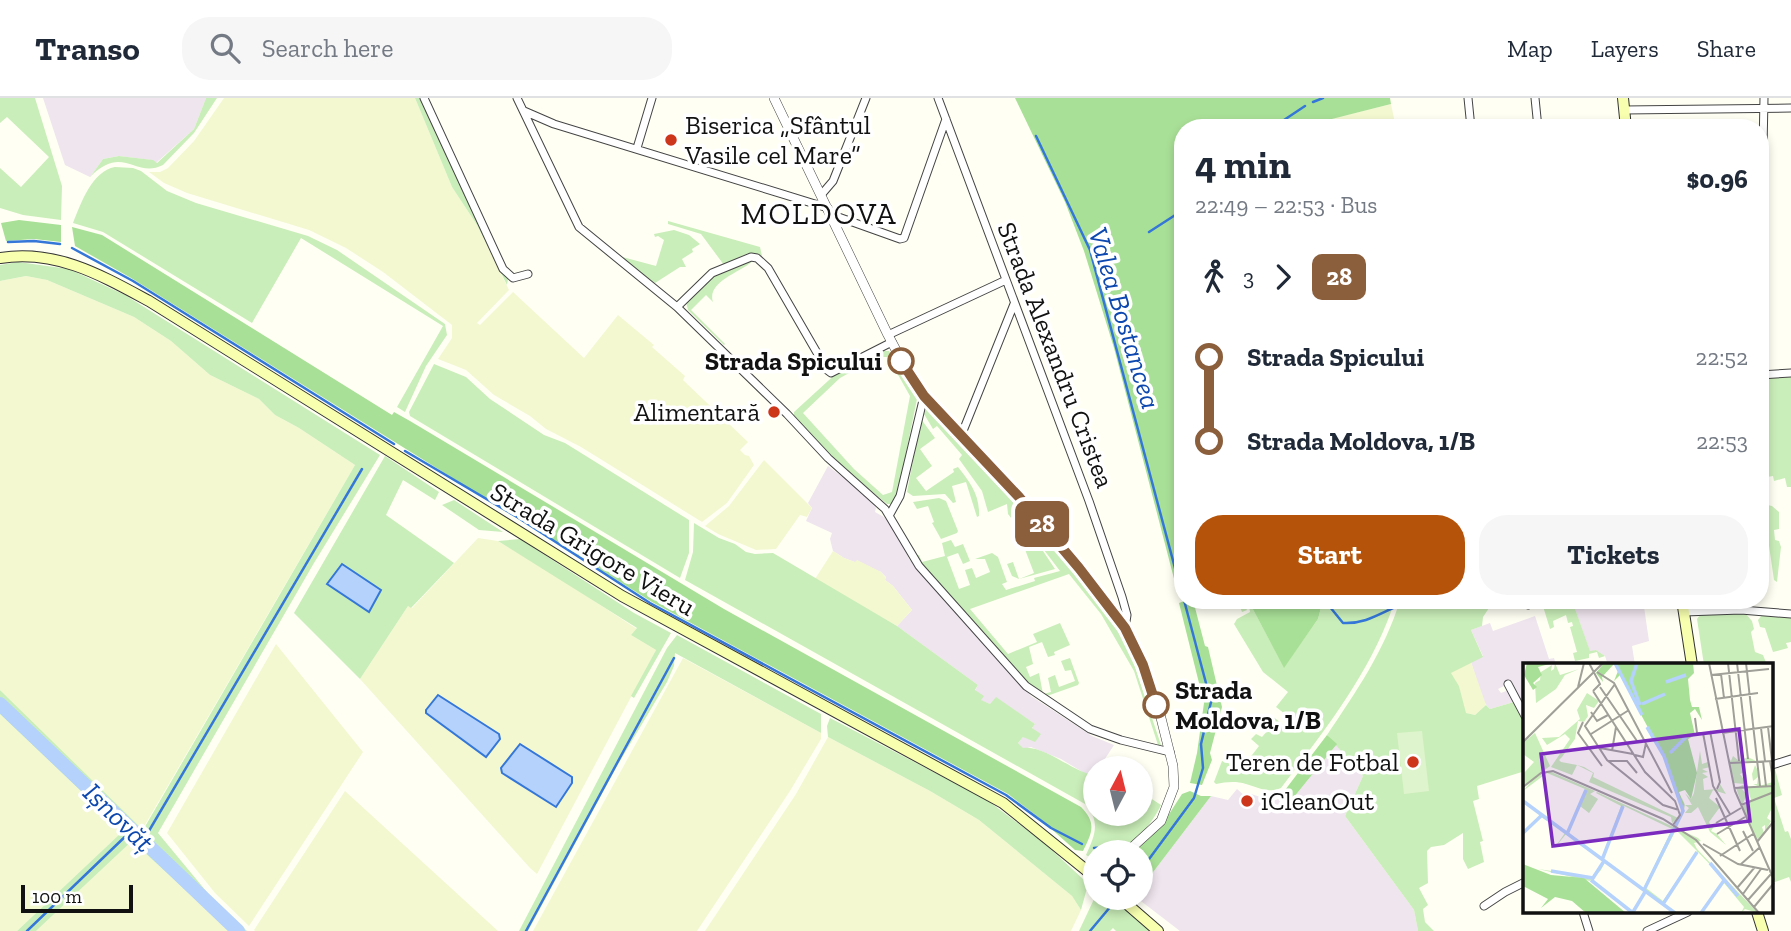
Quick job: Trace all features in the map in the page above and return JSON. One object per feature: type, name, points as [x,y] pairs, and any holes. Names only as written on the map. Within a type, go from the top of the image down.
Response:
[{"type":"main road","points":[[1623,98],[1625,119]]},
{"type":"main road","name":"Strada Grigore Vieru","points":[[0,258],[38,256],[65,261],[112,281],[149,301],[622,596],[995,799],[1083,867]]},
{"type":"main road","points":[[1683,609],[1692,663]]},
{"type":"main road","points":[[1134,910],[1158,931]]},
{"type":"main road","points":[[1758,914],[1763,931]]},
{"type":"street","points":[[424,98],[503,269],[513,278],[528,274]]},
{"type":"street","points":[[517,98],[579,227],[677,307],[787,414],[828,458],[890,514],[919,566],[1026,686],[1090,729],[1170,752]]},
{"type":"street","points":[[637,148],[652,98]]},
{"type":"street","points":[[774,98],[907,372],[924,396],[1019,497],[1125,628],[1146,674],[1170,752],[1174,788],[1167,809],[1151,831],[1140,840]]},
{"type":"street","points":[[821,195],[833,181],[866,98]]},
{"type":"street","name":"Strada Alexandru Cristea","points":[[938,98],[1122,597],[1127,615],[1125,628]]},
{"type":"street","points":[[1468,98],[1470,119]]},
{"type":"street","points":[[1535,98],[1537,119]]},
{"type":"street","points":[[1695,98],[1695,109]]},
{"type":"street","points":[[1763,119],[1764,98]]},
{"type":"street","points":[[1624,110],[1791,108]]},
{"type":"street","points":[[523,111],[554,124],[637,148],[829,211],[900,239],[904,238],[946,119]]},
{"type":"street","points":[[677,307],[712,273],[746,257],[757,258],[763,262],[831,373],[890,339],[1006,281]]},
{"type":"street","points":[[961,436],[1014,304]]},
{"type":"street","points":[[1769,374],[1791,373]]},
{"type":"street","points":[[890,514],[899,500],[924,396]]},
{"type":"street","points":[[1726,609],[1791,614]]},
{"type":"street","points":[[1508,684],[1523,712]]},
{"type":"street","points":[[1774,764],[1791,759]]},
{"type":"street","points":[[1484,906],[1523,883]]},
{"type":"street","points":[[1584,914],[1589,931]]},
{"type":"street","points":[[1647,931],[1684,914]]},
{"type":"shaded area","points":[[43,98],[206,98],[194,129],[156,163],[152,160],[119,156],[103,159],[90,177],[65,165]]},
{"type":"shaded area","points":[[828,466],[868,496],[876,508],[875,512],[884,517],[899,536],[909,559],[1031,696],[1092,736],[1114,745],[1107,756],[1083,756],[1083,772],[1061,759],[1031,747],[1023,749],[1018,743],[1023,737],[1040,735],[1032,728],[1035,724],[996,698],[990,704],[980,700],[975,691],[978,685],[897,626],[912,610],[881,572],[833,551],[830,539],[832,533],[806,521],[812,508],[808,503]]},
{"type":"shaded area","points":[[1575,609],[1644,609],[1649,641],[1632,646],[1635,663],[1607,663],[1605,656],[1596,650],[1590,652]]},
{"type":"shaded area","points":[[1535,616],[1549,659],[1554,658],[1555,663],[1523,663],[1523,706],[1506,685],[1498,689],[1501,693],[1509,690],[1514,702],[1490,709],[1483,701],[1471,662],[1483,656],[1471,630],[1490,623],[1493,631]]},
{"type":"shaded area","points":[[1337,744],[1363,776],[1345,816],[1414,910],[1418,931],[1180,931],[1153,910],[1153,872],[1211,796],[1228,800],[1237,789],[1245,796],[1248,793],[1273,801],[1294,797]]},
{"type":"green space","points":[[0,98],[35,98],[62,186],[61,220],[23,215],[0,208],[0,168],[21,187],[49,157],[7,117],[0,123]]},
{"type":"green space","points":[[206,98],[217,98],[194,133],[163,165],[144,168],[120,162],[111,163],[101,167],[90,177],[103,159],[119,156],[153,160],[157,163],[194,129]]},
{"type":"green space","points":[[224,98],[415,98],[452,187],[477,225],[509,290],[477,323],[480,325],[513,292],[584,358],[618,315],[654,345],[652,347],[685,376],[683,380],[748,442],[740,450],[749,456],[754,465],[727,503],[702,522],[581,447],[546,429],[530,416],[494,395],[466,370],[438,359],[452,338],[452,325],[383,272],[346,248],[309,230],[187,193],[164,183],[149,172],[160,172],[168,168],[194,141]]},
{"type":"green space","points":[[415,98],[421,98],[508,279],[507,285],[477,225],[452,187]]},
{"type":"green space","points":[[1015,98],[1390,98],[1391,104],[1332,119],[1174,119],[1174,579],[1114,348],[1084,251],[1065,202]]},
{"type":"green space","points":[[1391,104],[1394,119],[1331,119]]},
{"type":"green space","points":[[115,167],[141,171],[167,191],[196,203],[308,236],[337,250],[445,324],[447,335],[426,366],[405,412],[397,407],[443,326],[301,238],[252,323],[103,232],[73,223],[94,181]]},
{"type":"green space","points":[[19,220],[61,225],[61,242],[34,239],[6,241],[1,223]]},
{"type":"green space","points":[[668,221],[760,247],[762,256],[748,253],[724,265],[701,234],[668,224]]},
{"type":"green space","points":[[72,227],[102,235],[392,415],[394,412],[410,421],[724,609],[1081,807],[1083,826],[1091,826],[1088,840],[1083,840],[1083,851],[1075,850],[1008,794],[652,602],[131,278],[75,246]]},
{"type":"green space","points":[[674,230],[689,235],[700,244],[682,259],[686,267],[680,267],[655,283],[615,255],[656,266],[664,240],[654,234]]},
{"type":"green space","points":[[755,259],[715,288],[713,302],[706,295],[691,310],[724,345],[688,310],[686,302],[705,286],[710,277]]},
{"type":"green space","points":[[18,262],[69,269],[125,295],[380,455],[314,563],[158,833],[211,897],[247,931],[230,931],[132,841],[36,931],[17,931],[123,831],[0,714],[0,690],[143,830],[355,465],[275,415],[259,399],[210,375],[171,341],[134,317],[47,280],[26,276],[0,281],[0,265]]},
{"type":"green space","points":[[26,276],[47,280],[134,317],[171,341],[210,375],[259,399],[275,415],[355,465],[142,830],[0,690],[0,281]]},
{"type":"green space","points":[[883,351],[889,351],[917,399],[896,502],[887,504],[840,465],[794,416],[794,412],[840,370]],"holes":[[[878,357],[888,357],[910,396],[892,492],[883,495],[854,469],[803,413],[840,378]]]},
{"type":"green space","points":[[434,364],[466,377],[490,399],[544,435],[565,443],[689,520],[689,553],[680,578],[410,416],[409,412]]},
{"type":"green space","points":[[1791,377],[1791,487],[1787,487],[1785,478],[1774,481],[1773,476],[1769,477],[1769,378]]},
{"type":"green space","points":[[926,409],[1038,529],[1102,606],[1133,661],[1161,745],[1158,745],[1134,671],[1101,614],[1069,574],[970,609],[1008,654],[1037,642],[1033,634],[1060,623],[1070,645],[1048,657],[1042,642],[1029,647],[1033,664],[1026,667],[1030,677],[1039,673],[1043,694],[1051,692],[1048,678],[1055,675],[1059,687],[1075,681],[1071,670],[1065,671],[1061,661],[1070,658],[1079,683],[1044,697],[921,564],[917,556],[919,555],[922,562],[945,556],[942,543],[951,540],[955,547],[963,544],[970,561],[963,564],[958,553],[947,557],[959,589],[970,585],[965,570],[972,568],[976,578],[990,572],[985,559],[975,559],[992,553],[998,557],[1007,582],[1002,584],[1006,590],[1060,571],[1031,533],[1055,569],[1019,579],[1034,573],[1021,539],[1025,536],[1008,514],[1007,504],[988,512],[982,491],[959,459],[962,455],[937,426],[933,429],[924,414]]},
{"type":"green space","points":[[921,419],[935,438],[920,449],[932,466],[916,478],[926,491],[958,467],[976,495],[979,516],[977,517],[966,482],[952,486],[956,502],[953,503],[945,494],[913,496],[907,492]]},
{"type":"green space","points":[[385,456],[439,492],[435,500],[403,480],[386,515],[454,563],[411,608],[408,606],[360,679],[294,613]]},
{"type":"green space","points":[[764,460],[812,508],[807,517],[800,515],[776,549],[756,550],[705,526],[729,506]]},
{"type":"green space","points":[[939,498],[946,501],[958,531],[941,539],[932,523],[934,522],[928,506],[917,509],[913,502]]},
{"type":"green space","points":[[454,500],[503,532],[479,530],[442,505]]},
{"type":"green space","points":[[1769,505],[1779,512],[1779,529],[1774,530],[1775,540],[1779,541],[1781,547],[1777,582],[1774,580],[1769,545]]},
{"type":"green space","points":[[694,523],[746,552],[773,553],[897,626],[978,685],[975,690],[984,696],[981,700],[990,704],[996,697],[1035,724],[1032,728],[1041,734],[1035,742],[1023,737],[1018,743],[1023,748],[1040,750],[1083,772],[1083,803],[685,580],[693,552]]},
{"type":"green space","points":[[478,538],[498,541],[562,580],[637,629],[631,635],[656,650],[537,874],[360,679],[408,606],[412,608]]},
{"type":"green space","points":[[520,539],[634,613],[671,633],[634,698],[631,696],[656,650],[631,635],[637,628],[498,541]]},
{"type":"green space","points":[[833,551],[881,572],[912,610],[897,626],[815,579]]},
{"type":"green space","points":[[1013,562],[1019,579],[1012,576],[1007,564]]},
{"type":"green space","points":[[1180,609],[1195,609],[1205,646],[1208,647],[1222,707],[1210,753],[1212,760],[1202,785],[1190,783],[1204,703]]},
{"type":"green space","points":[[1250,609],[1253,609],[1284,667],[1318,619],[1321,609],[1392,609],[1374,651],[1346,699],[1281,788],[1272,790],[1238,782],[1214,782],[1222,761],[1242,768],[1259,746],[1251,739],[1256,734],[1262,737],[1275,722],[1271,715],[1286,727],[1294,721],[1276,707],[1288,692],[1263,672],[1234,624],[1237,619],[1250,612]]},
{"type":"green space","points":[[1253,609],[1321,609],[1318,619],[1284,668]]},
{"type":"green space","points":[[1397,609],[1488,609],[1483,617],[1482,626],[1471,630],[1483,657],[1451,673],[1459,686],[1466,713],[1475,715],[1486,705],[1490,709],[1514,702],[1523,721],[1523,772],[1477,786],[1479,799],[1473,801],[1483,841],[1480,842],[1484,862],[1468,869],[1463,859],[1463,833],[1444,845],[1431,847],[1427,851],[1428,883],[1419,888],[1428,905],[1423,909],[1425,922],[1434,931],[1418,931],[1414,910],[1345,816],[1363,776],[1327,735],[1359,687]]},
{"type":"green space","points":[[1544,609],[1575,609],[1590,651],[1596,650],[1605,656],[1599,658],[1597,652],[1589,654],[1589,658],[1575,661],[1573,653],[1577,652],[1570,627],[1573,626],[1572,622],[1568,623],[1566,615],[1553,621],[1554,627],[1550,629]]},
{"type":"green space","points":[[1745,613],[1752,621],[1755,652],[1763,655],[1766,663],[1704,663],[1697,619],[1700,615]]},
{"type":"green space","points":[[1762,615],[1791,617],[1791,642],[1786,643],[1788,648],[1773,652],[1765,628],[1760,627],[1758,620]]},
{"type":"green space","points":[[677,635],[821,714],[821,733],[675,653],[674,666],[667,682],[617,766],[528,931],[519,931],[667,648]]},
{"type":"green space","points":[[276,644],[363,752],[249,926],[215,893],[167,833]]},
{"type":"green space","points":[[683,658],[821,733],[821,739],[790,791],[697,931],[533,931]]},
{"type":"green space","points":[[1471,662],[1486,705],[1475,715],[1465,713],[1459,686],[1450,673]]},
{"type":"green space","points":[[0,714],[123,831],[17,931],[0,931]]},
{"type":"green space","points":[[830,718],[987,800],[1043,842],[1083,879],[1081,910],[1072,896],[979,820],[828,737],[827,726]]},
{"type":"green space","name":"Teren de Fotbal","points":[[1422,731],[1429,791],[1404,794],[1397,733]]},
{"type":"green space","points":[[1327,735],[1337,744],[1294,797],[1284,797],[1282,794]]},
{"type":"green space","points":[[828,737],[979,820],[1072,896],[1081,910],[1071,931],[705,931],[796,794]]},
{"type":"green space","points":[[1774,769],[1775,769],[1782,795],[1774,798]]},
{"type":"green space","points":[[345,791],[498,931],[255,931]]},
{"type":"green space","points":[[1190,791],[1201,796],[1211,796],[1153,872],[1153,840],[1147,840],[1162,825],[1182,794]]},
{"type":"green space","points":[[1774,798],[1785,832],[1788,831],[1791,839],[1791,882],[1789,877],[1774,882]]},
{"type":"green space","points":[[1153,800],[1161,805],[1153,819]]},
{"type":"green space","points":[[1095,826],[1148,826],[1134,840],[1092,840]]},
{"type":"green space","points":[[132,841],[230,931],[36,931]]},
{"type":"green space","points":[[1089,910],[1127,910],[1152,931],[1116,931],[1113,928],[1110,931],[1079,931]]},
{"type":"water","points":[[342,564],[381,590],[369,612],[327,584]]},
{"type":"water","points":[[438,695],[499,734],[500,739],[486,757],[426,713]]},
{"type":"water","points":[[520,744],[572,777],[572,783],[556,807],[502,773],[501,768]]},
{"type":"waterway","points":[[1313,102],[1323,98]]},
{"type":"waterway","points":[[1286,119],[1305,106]]},
{"type":"waterway","name":"Valea Bostancea","points":[[1036,136],[1090,250],[1174,564]]},
{"type":"waterway","points":[[1149,232],[1174,216]]},
{"type":"waterway","points":[[8,242],[60,244]]},
{"type":"waterway","points":[[72,248],[133,281],[394,444]]},
{"type":"waterway","points":[[405,451],[517,517],[650,603],[1006,795],[1051,828],[1082,844]]},
{"type":"waterway","points":[[143,841],[362,469]]},
{"type":"waterway","name":"Valea Bostancea","points":[[1153,854],[1194,798],[1203,768],[1201,744],[1211,702],[1186,609]]},
{"type":"waterway","points":[[1332,609],[1343,623],[1363,621],[1391,609]]},
{"type":"waterway","points":[[526,931],[674,658]]},
{"type":"waterway","name":"Ișnovăț","points":[[0,704],[238,931]]},
{"type":"waterway","points":[[27,931],[132,830]]},
{"type":"waterway","name":"Valea Bostancea","points":[[1090,931],[1108,910]]},
{"type":"bus line","name":"28","points":[[901,361],[924,396],[1019,497],[1125,628],[1143,665],[1156,705]]},
{"type":"place","name":"Biserica „Sfântul Vasile cel Mare”","points":[[671,140]]},
{"type":"place","name":"Strada Spicului","points":[[901,361]]},
{"type":"place","name":"Alimentară","points":[[774,412]]},
{"type":"place","name":"Strada Moldova, 1/B","points":[[1156,705]]},
{"type":"place","name":"Teren de Fotbal","points":[[1413,762]]},
{"type":"place","name":"iCleanOut","points":[[1247,801]]},
{"type":"district","name":"MOLDOVA","points":[[819,214]]}]
